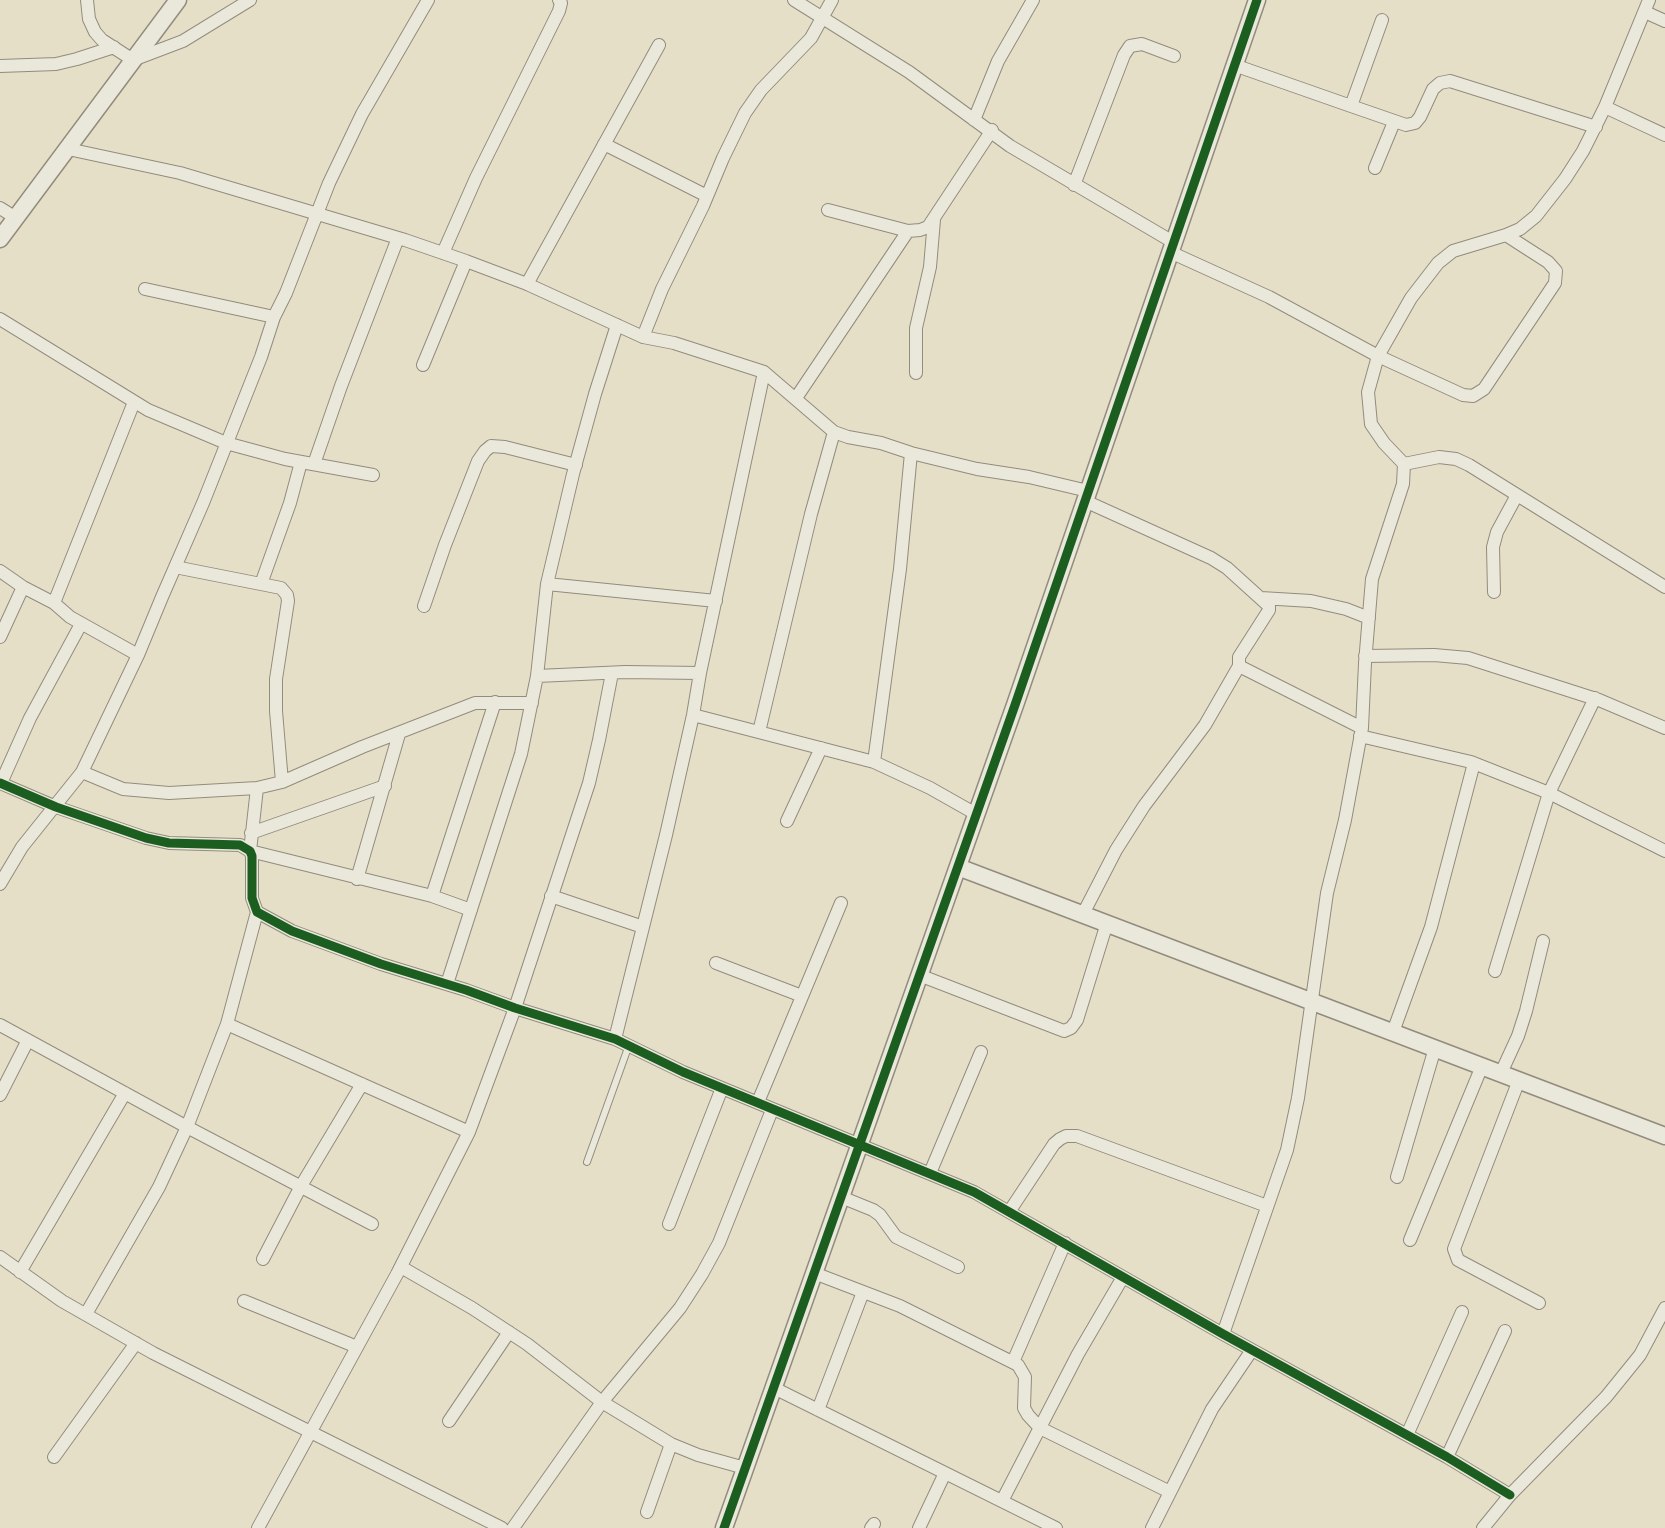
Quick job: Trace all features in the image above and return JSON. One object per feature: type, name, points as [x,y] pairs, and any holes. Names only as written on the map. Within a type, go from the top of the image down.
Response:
[{"type":"street","points":[[87,0],[89,19],[95,32],[134,60]]},
{"type":"street","points":[[0,240],[178,0]]},
{"type":"street","points":[[134,60],[183,41],[250,0]]},
{"type":"street","points":[[0,884],[22,847],[82,772],[138,656],[203,503],[261,357],[274,317],[286,293],[329,183],[362,114],[428,0]]},
{"type":"street","points":[[443,253],[476,178],[560,11],[559,0]]},
{"type":"street","points":[[794,0],[909,72],[974,120],[992,130],[1010,146],[1172,247],[1378,356],[1463,395],[1473,396],[1484,389],[1555,283],[1556,272],[1548,262],[1506,235]]},
{"type":"street","points":[[644,337],[662,289],[745,113],[761,90],[811,38],[832,0]]},
{"type":"street","points":[[974,120],[998,61],[1033,0]]},
{"type":"street","points":[[724,1528],[958,867],[1257,0]]},
{"type":"street","points":[[1223,1334],[1287,1150],[1298,1098],[1313,1002],[1316,960],[1327,893],[1346,820],[1361,732],[1372,579],[1403,484],[1404,464],[1384,443],[1371,424],[1368,392],[1378,356],[1411,298],[1438,263],[1453,251],[1520,229],[1536,216],[1584,151],[1647,6],[1665,21]]},
{"type":"street","points":[[1351,106],[1383,20]]},
{"type":"street","points":[[1074,185],[1124,55],[1130,46],[1142,44],[1173,56]]},
{"type":"street","points":[[527,284],[659,45]]},
{"type":"street","points":[[0,66],[56,64],[114,47]]},
{"type":"street","points":[[1234,65],[1406,125],[1415,123],[1420,117],[1433,89],[1440,83],[1450,81],[1596,127]]},
{"type":"street","points":[[1605,107],[1665,135]]},
{"type":"street","points":[[1375,168],[1394,122]]},
{"type":"street","points":[[828,210],[908,231],[928,227],[992,130]]},
{"type":"street","points":[[604,144],[707,196]]},
{"type":"street","points":[[68,149],[180,173],[318,213],[466,261],[527,284],[644,337],[674,343],[764,372],[834,432],[977,469],[1029,477],[1086,496],[1227,568],[1268,603],[1269,610],[1239,657],[1239,666],[1204,725],[1144,806],[1116,850],[1083,914]]},
{"type":"street","points":[[0,208],[16,218]]},
{"type":"street","points":[[916,373],[916,328],[930,267],[934,220]]},
{"type":"street","points":[[796,398],[908,231]]},
{"type":"street","points":[[314,464],[341,386],[398,238]]},
{"type":"street","points":[[423,365],[466,261]]},
{"type":"street","points":[[145,289],[274,317]]},
{"type":"street","points":[[0,319],[148,410],[226,443],[285,459],[373,475]]},
{"type":"street","points":[[447,984],[521,754],[537,676],[547,584],[595,394],[617,325]]},
{"type":"street","points":[[615,1039],[693,715],[764,372]]},
{"type":"street","points":[[54,603],[134,402]]},
{"type":"street","points":[[759,732],[811,514],[834,432]]},
{"type":"street","points":[[424,606],[449,534],[478,461],[485,451],[491,446],[505,447],[576,465]]},
{"type":"street","points":[[874,762],[900,569],[910,453]]},
{"type":"street","points":[[1404,464],[1439,457],[1456,459],[1469,465],[1665,587]]},
{"type":"street","points":[[261,584],[290,503],[301,462]]},
{"type":"street","points":[[1494,592],[1492,559],[1495,540],[1517,495]]},
{"type":"street","points":[[175,567],[284,590],[288,601],[276,679],[276,711],[282,782]]},
{"type":"street","points":[[0,571],[23,587],[54,603],[81,624],[138,656]]},
{"type":"street","points":[[547,584],[716,601]]},
{"type":"street","points":[[0,636],[23,587]]},
{"type":"street","points":[[1261,598],[1311,601],[1346,609],[1369,618]]},
{"type":"street","points":[[81,624],[30,718],[0,783],[56,807],[146,838],[170,843],[240,845],[249,851],[432,896],[471,910]]},
{"type":"street","points":[[1365,656],[1434,654],[1468,658],[1595,698],[1665,728]]},
{"type":"street","points":[[1239,666],[1361,732],[1474,763],[1549,793],[1665,851]]},
{"type":"street","points":[[258,1528],[400,1267],[469,1132],[515,1008],[589,783],[612,673]]},
{"type":"street","points":[[537,676],[700,673]]},
{"type":"street","points":[[1496,971],[1549,793],[1595,698]]},
{"type":"street","points":[[432,896],[495,702]]},
{"type":"street","points":[[82,772],[123,789],[169,794],[257,788],[282,782],[362,747],[475,703],[532,703]]},
{"type":"street","points":[[693,715],[874,762],[930,788],[976,814]]},
{"type":"street","points":[[357,879],[399,734]]},
{"type":"street","points":[[787,821],[821,748]]},
{"type":"street","points":[[1393,1032],[1431,927],[1474,763]]},
{"type":"street","points":[[251,832],[385,786]]},
{"type":"street","points":[[86,1314],[159,1187],[227,1024],[257,912],[252,898],[252,856],[249,851],[257,788]]},
{"type":"street","points":[[958,867],[1665,1136]]},
{"type":"street","points":[[551,896],[643,927]]},
{"type":"street","points":[[758,1102],[841,903]]},
{"type":"street","points":[[257,912],[292,931],[381,964],[615,1039],[683,1072],[758,1102],[772,1110],[974,1192],[1223,1334],[1447,1457],[1510,1495]]},
{"type":"street","points":[[919,975],[1064,1031],[1071,1028],[1077,1020],[1107,923]]},
{"type":"street","points":[[1501,1073],[1524,1020],[1543,941]]},
{"type":"street","points":[[716,963],[802,996]]},
{"type":"street","points":[[227,1024],[469,1132]]},
{"type":"street","points":[[0,1025],[372,1224]]},
{"type":"street","points":[[0,1095],[28,1040]]},
{"type":"street","points":[[1397,1177],[1435,1048]]},
{"type":"street","points":[[930,1173],[981,1052]]},
{"type":"street","points":[[1410,1240],[1482,1066]]},
{"type":"street","points":[[1519,1080],[1454,1249],[1458,1260],[1539,1303]]},
{"type":"street","points":[[263,1259],[301,1186],[362,1084]]},
{"type":"street","points":[[669,1224],[722,1088]]},
{"type":"street","points":[[20,1272],[125,1093]]},
{"type":"street","points":[[513,1528],[602,1402],[680,1308],[702,1274],[719,1243],[772,1110]]},
{"type":"street","points":[[1010,1212],[1054,1144],[1066,1136],[1077,1136],[1267,1206]]},
{"type":"street","points":[[841,1197],[873,1210],[880,1215],[896,1236],[958,1267]]},
{"type":"street","points":[[1013,1362],[1065,1243]]},
{"type":"street","points":[[0,1257],[62,1301],[136,1343],[494,1526]]},
{"type":"street","points":[[400,1267],[509,1332],[602,1402],[671,1444],[698,1455],[745,1468]]},
{"type":"street","points":[[814,1273],[900,1305],[1013,1362],[1023,1371],[1025,1377],[1024,1408],[1040,1428],[1170,1492]]},
{"type":"street","points":[[1002,1501],[1078,1354],[1123,1277]]},
{"type":"street","points":[[818,1410],[863,1292]]},
{"type":"street","points":[[243,1301],[357,1347]]},
{"type":"street","points":[[1483,1528],[1510,1495],[1606,1397],[1641,1355],[1665,1308]]},
{"type":"street","points":[[1407,1435],[1462,1312]]},
{"type":"street","points":[[1447,1457],[1505,1331]]},
{"type":"street","points":[[449,1421],[509,1332]]},
{"type":"street","points":[[54,1457],[136,1343]]},
{"type":"street","points":[[1152,1528],[1212,1409],[1252,1350]]},
{"type":"street","points":[[774,1388],[1056,1528]]},
{"type":"street","points":[[646,1512],[671,1444]]},
{"type":"street","points":[[919,1528],[945,1473]]},
{"type":"lane","points":[[586,1162],[629,1045]]},
{"type":"cycle path","points":[[724,1528],[1015,705],[1257,0]]},
{"type":"cycle path","points":[[0,783],[56,807],[146,838],[169,843],[240,845],[250,851],[252,856],[252,898],[257,912],[292,931],[381,964],[615,1039],[683,1072],[974,1192],[1223,1334],[1447,1457],[1510,1495]]}]
